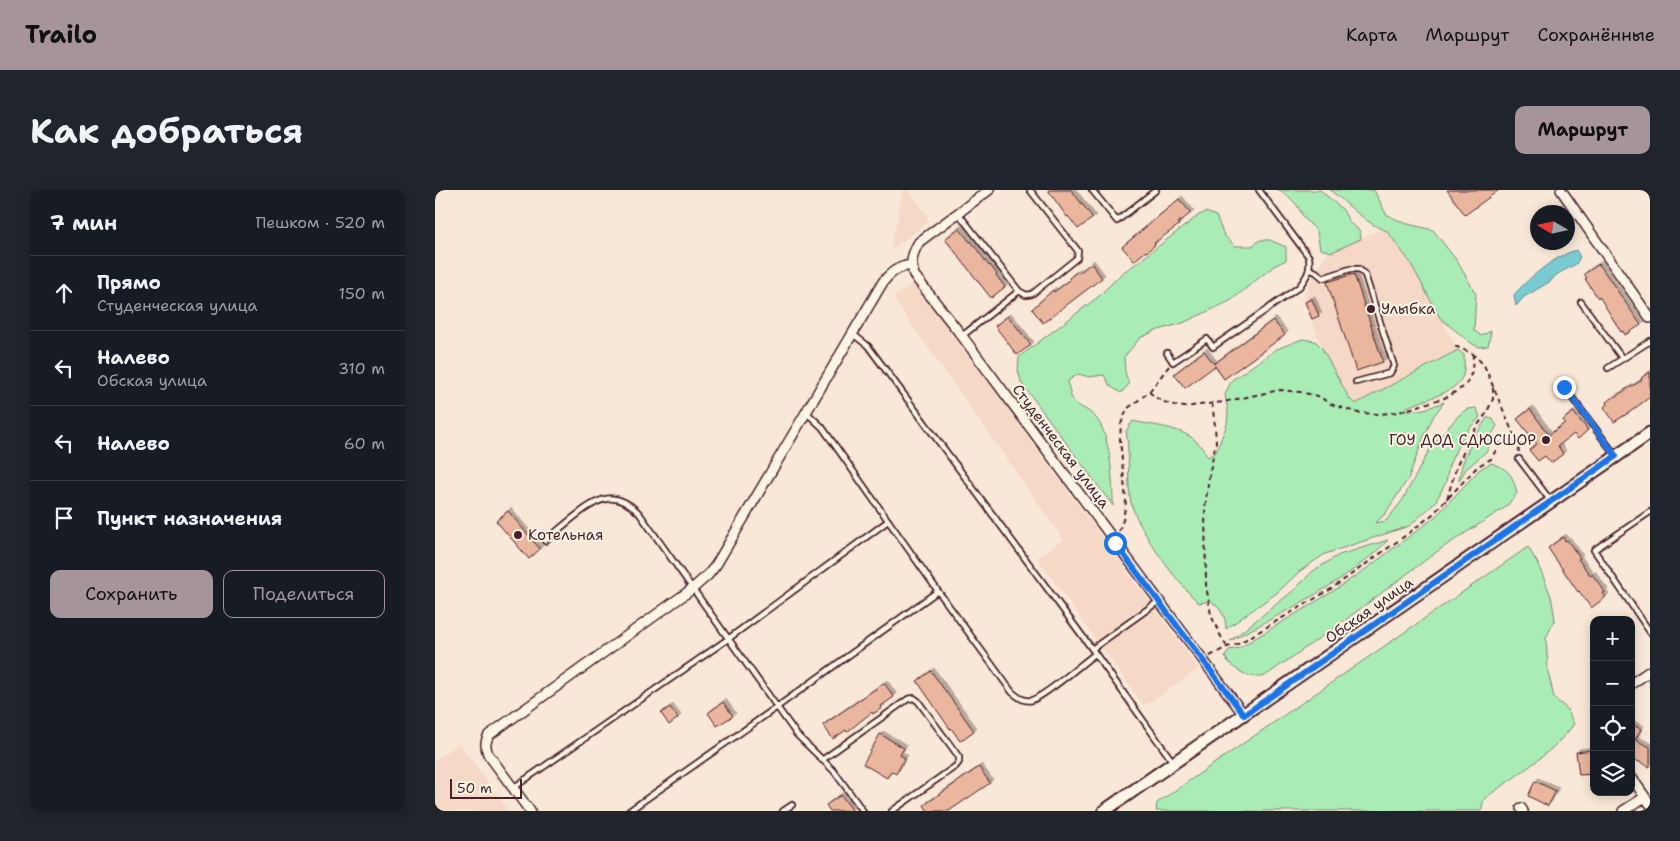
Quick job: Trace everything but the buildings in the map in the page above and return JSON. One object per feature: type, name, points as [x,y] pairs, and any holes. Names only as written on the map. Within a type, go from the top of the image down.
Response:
[{"type":"street","points":[[530,811],[488,754],[485,747],[489,735],[692,589],[716,565],[883,282],[899,266],[911,265],[913,252],[919,242],[989,190]]},
{"type":"street","points":[[1561,190],[1650,318]]},
{"type":"street","name":"Студенческая улица","points":[[911,265],[919,281],[1244,715]]},
{"type":"street","name":"Обская улица","points":[[1104,811],[1650,433]]},
{"type":"street","points":[[1635,681],[1650,671]]},
{"type":"street","points":[[1623,811],[1648,801],[1635,783]]},
{"type":"lane","points":[[958,213],[1019,290],[1026,295],[1033,294],[1077,258],[1078,251],[1030,190]]},
{"type":"lane","points":[[1092,190],[1117,221],[1156,190]]},
{"type":"lane","points":[[1167,353],[1173,362],[1207,339],[1213,347],[1299,287],[1307,275],[1309,257],[1259,190]]},
{"type":"lane","points":[[1309,269],[1323,278],[1349,269],[1359,269],[1365,276],[1394,366],[1390,373],[1356,382]]},
{"type":"lane","points":[[962,336],[1019,290]]},
{"type":"lane","points":[[1581,302],[1622,358]]},
{"type":"lane","points":[[853,334],[862,340],[874,354],[1174,763]]},
{"type":"lane","points":[[1608,368],[1650,340]]},
{"type":"lane","points":[[1564,387],[1616,456]]},
{"type":"lane","points":[[807,413],[822,427],[937,591],[1018,698],[1032,700],[1043,694],[1095,654]]},
{"type":"lane","points":[[1519,459],[1551,502]]},
{"type":"lane","points":[[545,541],[600,499],[613,498],[631,505],[639,513],[797,735],[834,772],[863,811]]},
{"type":"lane","points":[[1650,512],[1594,550],[1650,632]]},
{"type":"lane","points":[[513,788],[728,640],[888,521]]},
{"type":"lane","points":[[629,811],[777,708],[937,591]]},
{"type":"lane","points":[[1092,649],[1159,601]]},
{"type":"lane","points":[[822,760],[908,699],[914,698],[959,757],[959,762],[892,811]]},
{"type":"lane","points":[[783,811],[792,805]]},
{"type":"path","points":[[1455,346],[1473,354],[1484,365],[1518,445],[1519,459]]},
{"type":"path","points":[[1149,392],[1169,404],[1184,407],[1280,390],[1318,396],[1331,404],[1358,413],[1380,414],[1399,412],[1447,397],[1465,386],[1472,372],[1473,354]]},
{"type":"path","points":[[1115,543],[1123,520],[1126,501],[1120,439],[1121,424],[1127,409],[1149,392],[1173,362]]},
{"type":"path","points":[[1447,500],[1457,465],[1493,399],[1493,384]]},
{"type":"path","points":[[1211,403],[1216,442],[1205,508],[1206,585],[1211,615],[1227,647]]},
{"type":"path","points":[[1203,660],[1227,647],[1237,644],[1331,589],[1433,514],[1478,466],[1491,459],[1500,444],[1507,440],[1518,445]]},
{"type":"shaded area","points":[[903,190],[908,190],[928,216],[926,224],[890,251]]},
{"type":"shaded area","name":"Улыбка","points":[[1381,229],[1387,231],[1410,262],[1458,350],[1355,404],[1349,398],[1322,348],[1303,300],[1311,279],[1326,255]]},
{"type":"shaded area","points":[[914,282],[1199,669],[1144,706],[1037,558],[1063,539],[893,298]]},
{"type":"shaded area","points":[[459,743],[509,811],[435,811],[435,760]]},
{"type":"green space","points":[[1278,190],[1320,190],[1343,210],[1350,223],[1360,231],[1361,239],[1332,252],[1320,249],[1317,231],[1304,218],[1297,205]]},
{"type":"green space","points":[[1330,190],[1374,190],[1386,214],[1404,223],[1433,230],[1457,261],[1476,294],[1474,330],[1481,336],[1491,331],[1488,346],[1479,347],[1471,343],[1440,318],[1410,262],[1387,231],[1365,219]]},
{"type":"green space","points":[[1206,212],[1216,216],[1224,235],[1235,246],[1252,246],[1260,240],[1270,240],[1286,247],[1286,260],[1274,266],[1230,301],[1183,323],[1155,331],[1140,338],[1124,357],[1125,372],[1129,384],[1121,393],[1110,386],[1104,375],[1089,377],[1078,374],[1068,381],[1075,403],[1089,411],[1099,422],[1103,430],[1111,463],[1113,506],[1021,382],[1018,370],[1019,357],[1098,297],[1122,273],[1199,215]]},
{"type":"green space","points":[[1302,339],[1315,341],[1322,348],[1349,398],[1355,404],[1458,350],[1464,355],[1463,375],[1459,382],[1446,392],[1404,409],[1419,410],[1444,402],[1433,417],[1408,479],[1385,514],[1375,523],[1386,521],[1402,501],[1431,447],[1459,415],[1467,409],[1476,408],[1480,417],[1468,430],[1458,446],[1449,465],[1446,482],[1435,503],[1409,526],[1325,554],[1300,571],[1278,592],[1226,629],[1225,620],[1220,610],[1211,601],[1199,603],[1190,594],[1158,553],[1139,523],[1130,497],[1126,431],[1133,421],[1177,431],[1193,438],[1208,457],[1216,452],[1227,424],[1228,411],[1225,394],[1232,380],[1277,349]]},
{"type":"green space","points":[[1487,418],[1492,418],[1497,426],[1491,436],[1488,450],[1466,469],[1459,481],[1465,456]]},
{"type":"green space","points":[[1491,463],[1506,471],[1513,481],[1517,493],[1506,507],[1442,548],[1341,623],[1265,676],[1254,677],[1242,673],[1228,662],[1225,657],[1229,650],[1239,648],[1332,592],[1435,517],[1480,469]]},
{"type":"green space","points":[[1388,540],[1353,570],[1334,583],[1230,641],[1293,591],[1313,571],[1339,555]]},
{"type":"green space","points":[[1528,547],[1538,564],[1551,596],[1555,619],[1546,638],[1548,671],[1554,698],[1567,709],[1574,724],[1543,756],[1484,799],[1481,811],[1156,811],[1157,803]]},
{"type":"water","points":[[1576,250],[1580,257],[1576,264],[1524,297],[1516,306],[1514,295],[1542,268],[1559,257]]},
{"type":"place","name":"Улыбка","points":[[1371,309]]},
{"type":"place","name":"ГОУ ДОД СДЮСШОР","points":[[1546,440]]},
{"type":"place","name":"Котельная","points":[[518,535]]},
{"type":"route","points":[[1115,543],[1244,715],[1616,456],[1564,387]]}]
